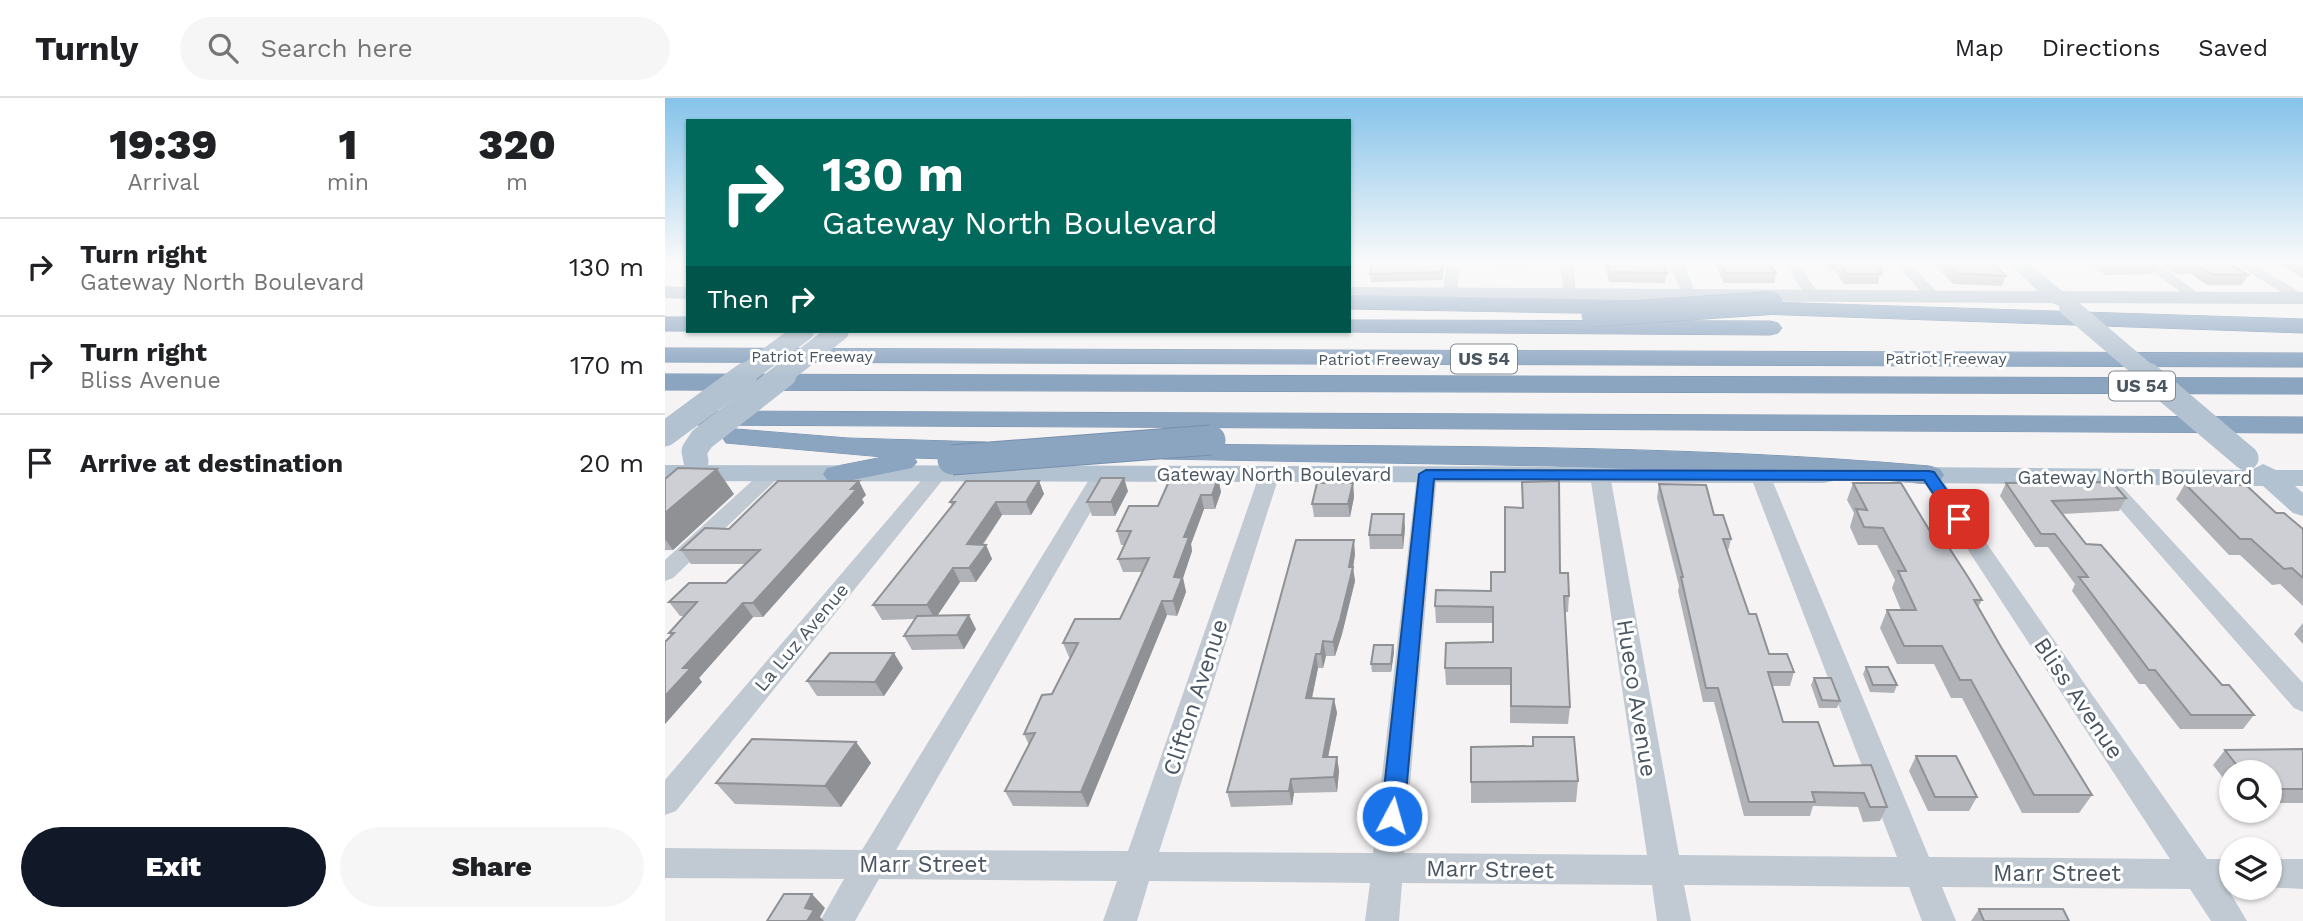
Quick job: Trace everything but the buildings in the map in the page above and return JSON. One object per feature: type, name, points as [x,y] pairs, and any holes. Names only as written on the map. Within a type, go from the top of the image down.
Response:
[{"type":"highway","points":[[1351,315],[1593,315],[1808,300]]},
{"type":"highway","points":[[1351,302],[1805,309],[2303,328]]},
{"type":"highway","points":[[665,324],[686,324]]},
{"type":"highway","points":[[1351,327],[2303,328]]},
{"type":"highway","name":"Patriot Freeway","points":[[665,355],[2303,360]]},
{"type":"highway","name":"Patriot Freeway","points":[[665,382],[2303,386]]},
{"type":"highway","points":[[1982,386],[2032,393],[2303,396]]},
{"type":"highway","points":[[665,419],[2299,425]]},
{"type":"highway","points":[[838,474],[901,463],[945,466],[1211,440],[2274,433],[2299,425]]},
{"type":"highway","points":[[665,432],[848,447],[1552,457],[1861,468],[1929,475]]},
{"type":"main road","points":[[2050,300],[2083,300]]},
{"type":"main road","points":[[2063,301],[2303,507]]},
{"type":"main road","points":[[665,432],[800,333]]},
{"type":"main road","points":[[836,333],[702,439],[688,470],[838,474]]},
{"type":"main road","name":"Gateway North Boulevard","points":[[945,466],[1103,473],[2303,478]]},
{"type":"street","name":"La Luz Avenue","points":[[665,802],[945,466]]},
{"type":"street","points":[[665,493],[688,470]]},
{"type":"street","points":[[837,921],[1103,473]]},
{"type":"street","name":"Clifton Avenue","points":[[1120,921],[1270,473]]},
{"type":"street","points":[[665,573],[771,474]]},
{"type":"street","points":[[1382,921],[1426,474]]},
{"type":"street","name":"Hueco Avenue","points":[[1600,475],[1674,921]]},
{"type":"street","points":[[1760,475],[1939,921]]},
{"type":"street","name":"Bliss Avenue","points":[[1929,475],[2230,921]]},
{"type":"street","points":[[2103,477],[2303,701]]},
{"type":"street","name":"Marr Street","points":[[665,863],[2219,874]]},
{"type":"street","points":[[2282,874],[2303,874]]},
{"type":"route","points":[[1392,816],[1426,474],[1929,475],[1959,519]]}]
